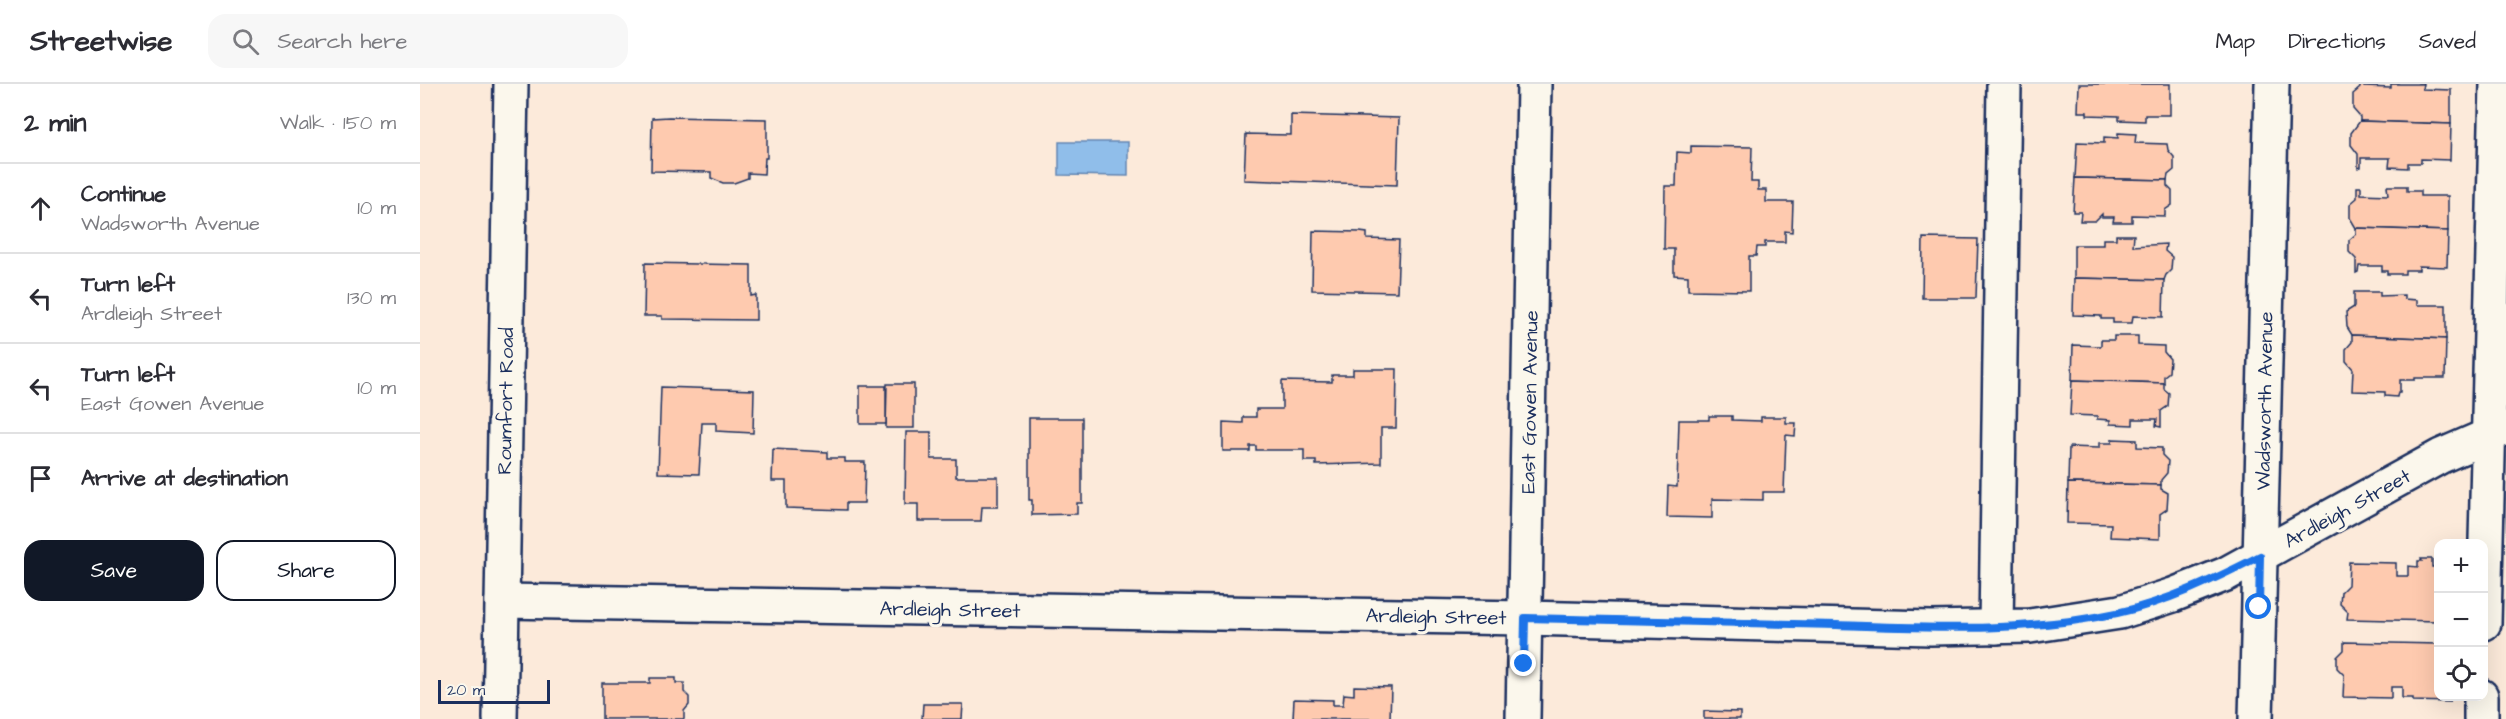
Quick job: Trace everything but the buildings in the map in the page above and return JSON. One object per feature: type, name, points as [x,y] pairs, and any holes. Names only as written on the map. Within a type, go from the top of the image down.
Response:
[{"type":"street","name":"Roumfort Road","points":[[500,719],[511,84]]},
{"type":"street","name":"East Gowen Avenue","points":[[1523,719],[1534,84]]},
{"type":"street","points":[[1996,627],[2004,84]]},
{"type":"street","name":"Wadsworth Avenue","points":[[2256,719],[2272,84]]},
{"type":"street","points":[[2486,593],[2498,431],[2498,84]]},
{"type":"street","name":"Ardleigh Street","points":[[502,601],[1525,618],[1931,628],[1996,627],[2073,621],[2120,612],[2183,591],[2260,556],[2394,481],[2498,431]]},
{"type":"street","points":[[2481,701],[2481,719]]},
{"type":"water","points":[[1059,142],[1128,142],[1128,176],[1059,175]]},
{"type":"route","points":[[1524,664],[1525,618],[1931,628],[2030,626],[2120,612],[2173,595],[2226,574],[2260,556],[2259,607]]}]
